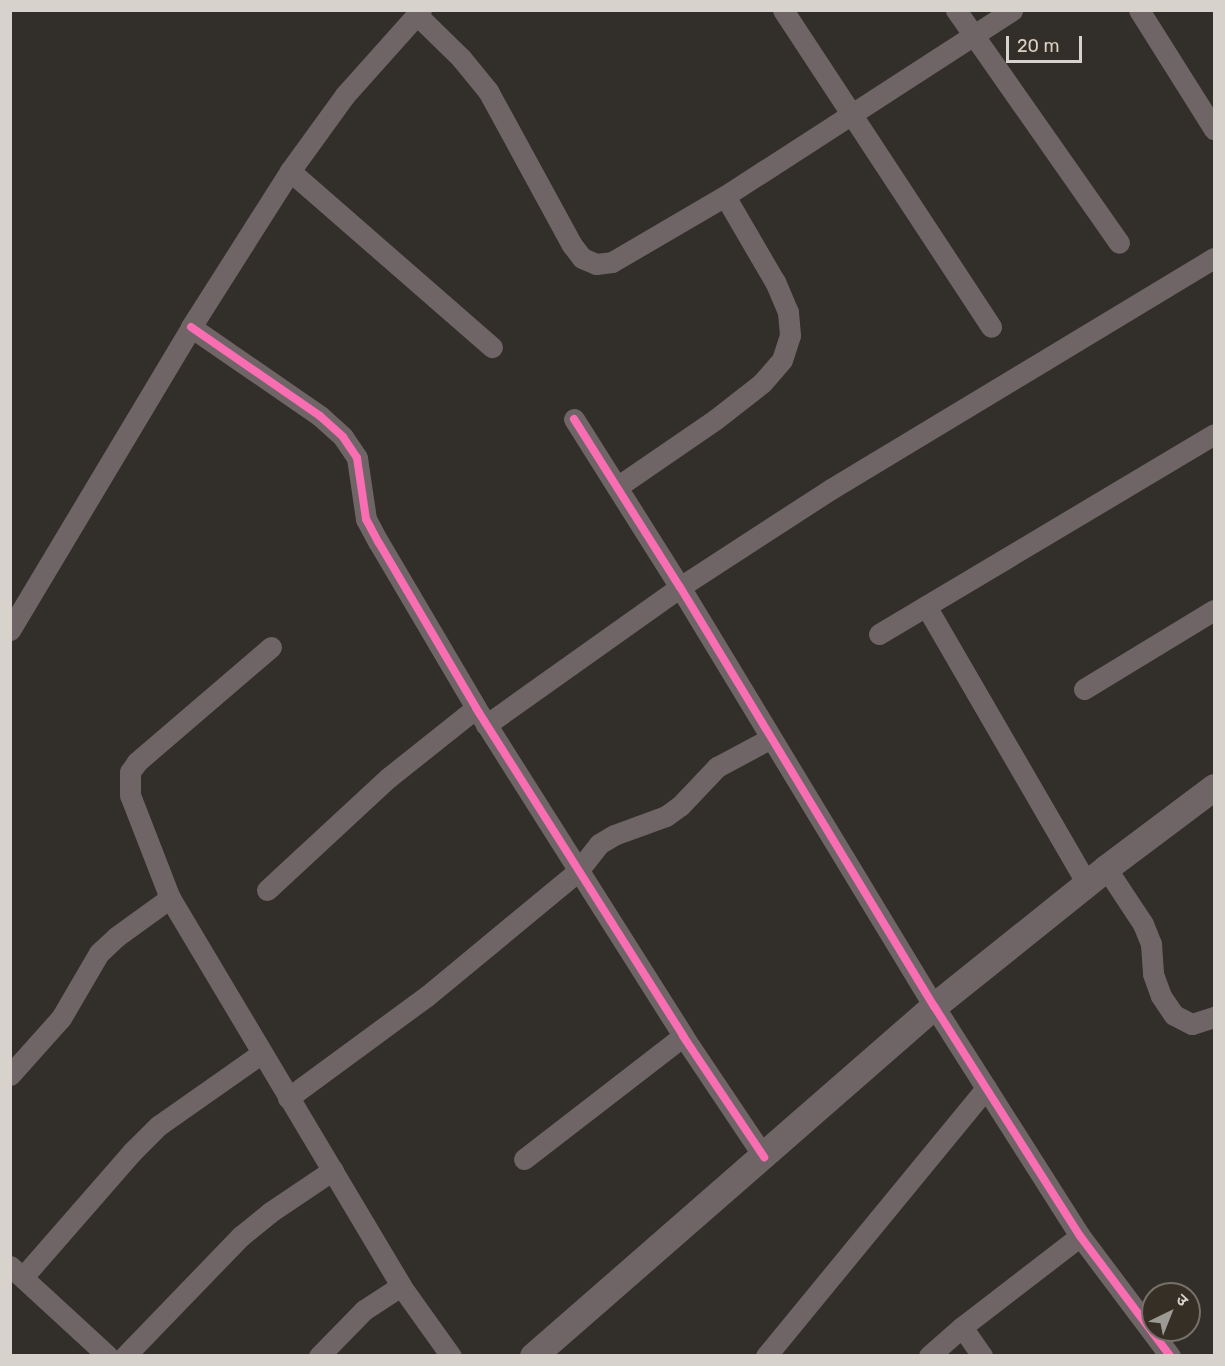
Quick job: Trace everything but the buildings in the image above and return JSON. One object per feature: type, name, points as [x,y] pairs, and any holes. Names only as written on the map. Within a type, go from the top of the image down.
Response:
[{"type":"street","points":[[783,10],[991,327]]},
{"type":"street","points":[[956,10],[1119,243]]},
{"type":"street","points":[[10,630],[190,327],[290,171],[345,96],[419,13],[461,57],[488,91],[582,258],[596,264],[612,262],[725,196],[1012,10]]},
{"type":"street","points":[[1139,10],[1215,129]]},
{"type":"street","points":[[290,171],[492,347]]},
{"type":"street","points":[[617,487],[762,383],[782,360],[790,335],[788,312],[775,282],[725,196]]},
{"type":"street","points":[[267,890],[388,778],[481,716],[831,489],[1215,258]]},
{"type":"street","points":[[190,327],[320,416],[343,437],[357,458],[366,519],[481,716],[683,1036],[764,1156]]},
{"type":"street","points":[[574,419],[680,587],[934,1006],[1080,1236],[1170,1356]]},
{"type":"street","points":[[879,634],[1215,434]]},
{"type":"street","points":[[926,606],[1096,876],[1143,924],[1151,944],[1153,975],[1161,996],[1174,1015],[1192,1024],[1215,1017]]},
{"type":"street","points":[[1084,689],[1215,610]]},
{"type":"street","points":[[272,647],[137,762],[130,772],[130,795],[170,898],[401,1286],[451,1356]]},
{"type":"street","points":[[288,1098],[396,1020],[578,871],[599,844],[614,835],[666,816],[680,806],[717,766],[771,738]]},
{"type":"street","points":[[533,1356],[934,1006],[1096,876],[1215,787]]},
{"type":"street","points":[[10,1076],[61,1018],[99,954],[116,937],[170,898]]},
{"type":"street","points":[[524,1159],[683,1036]]},
{"type":"street","points":[[108,1356],[17,1272],[158,1126],[262,1053]]},
{"type":"street","points":[[771,1354],[986,1088]]},
{"type":"street","points":[[125,1356],[241,1236],[333,1170]]},
{"type":"street","points":[[929,1356],[962,1327],[1080,1236]]},
{"type":"street","points":[[319,1356],[364,1310],[401,1286]]},
{"type":"street","points":[[962,1327],[982,1356]]},
{"type":"cycle path","points":[[191,327],[320,416],[343,437],[357,458],[366,519],[379,543],[476,708],[683,1036],[764,1157]]},
{"type":"cycle path","points":[[574,419],[680,587],[934,1006],[1080,1236],[1170,1356]]}]
